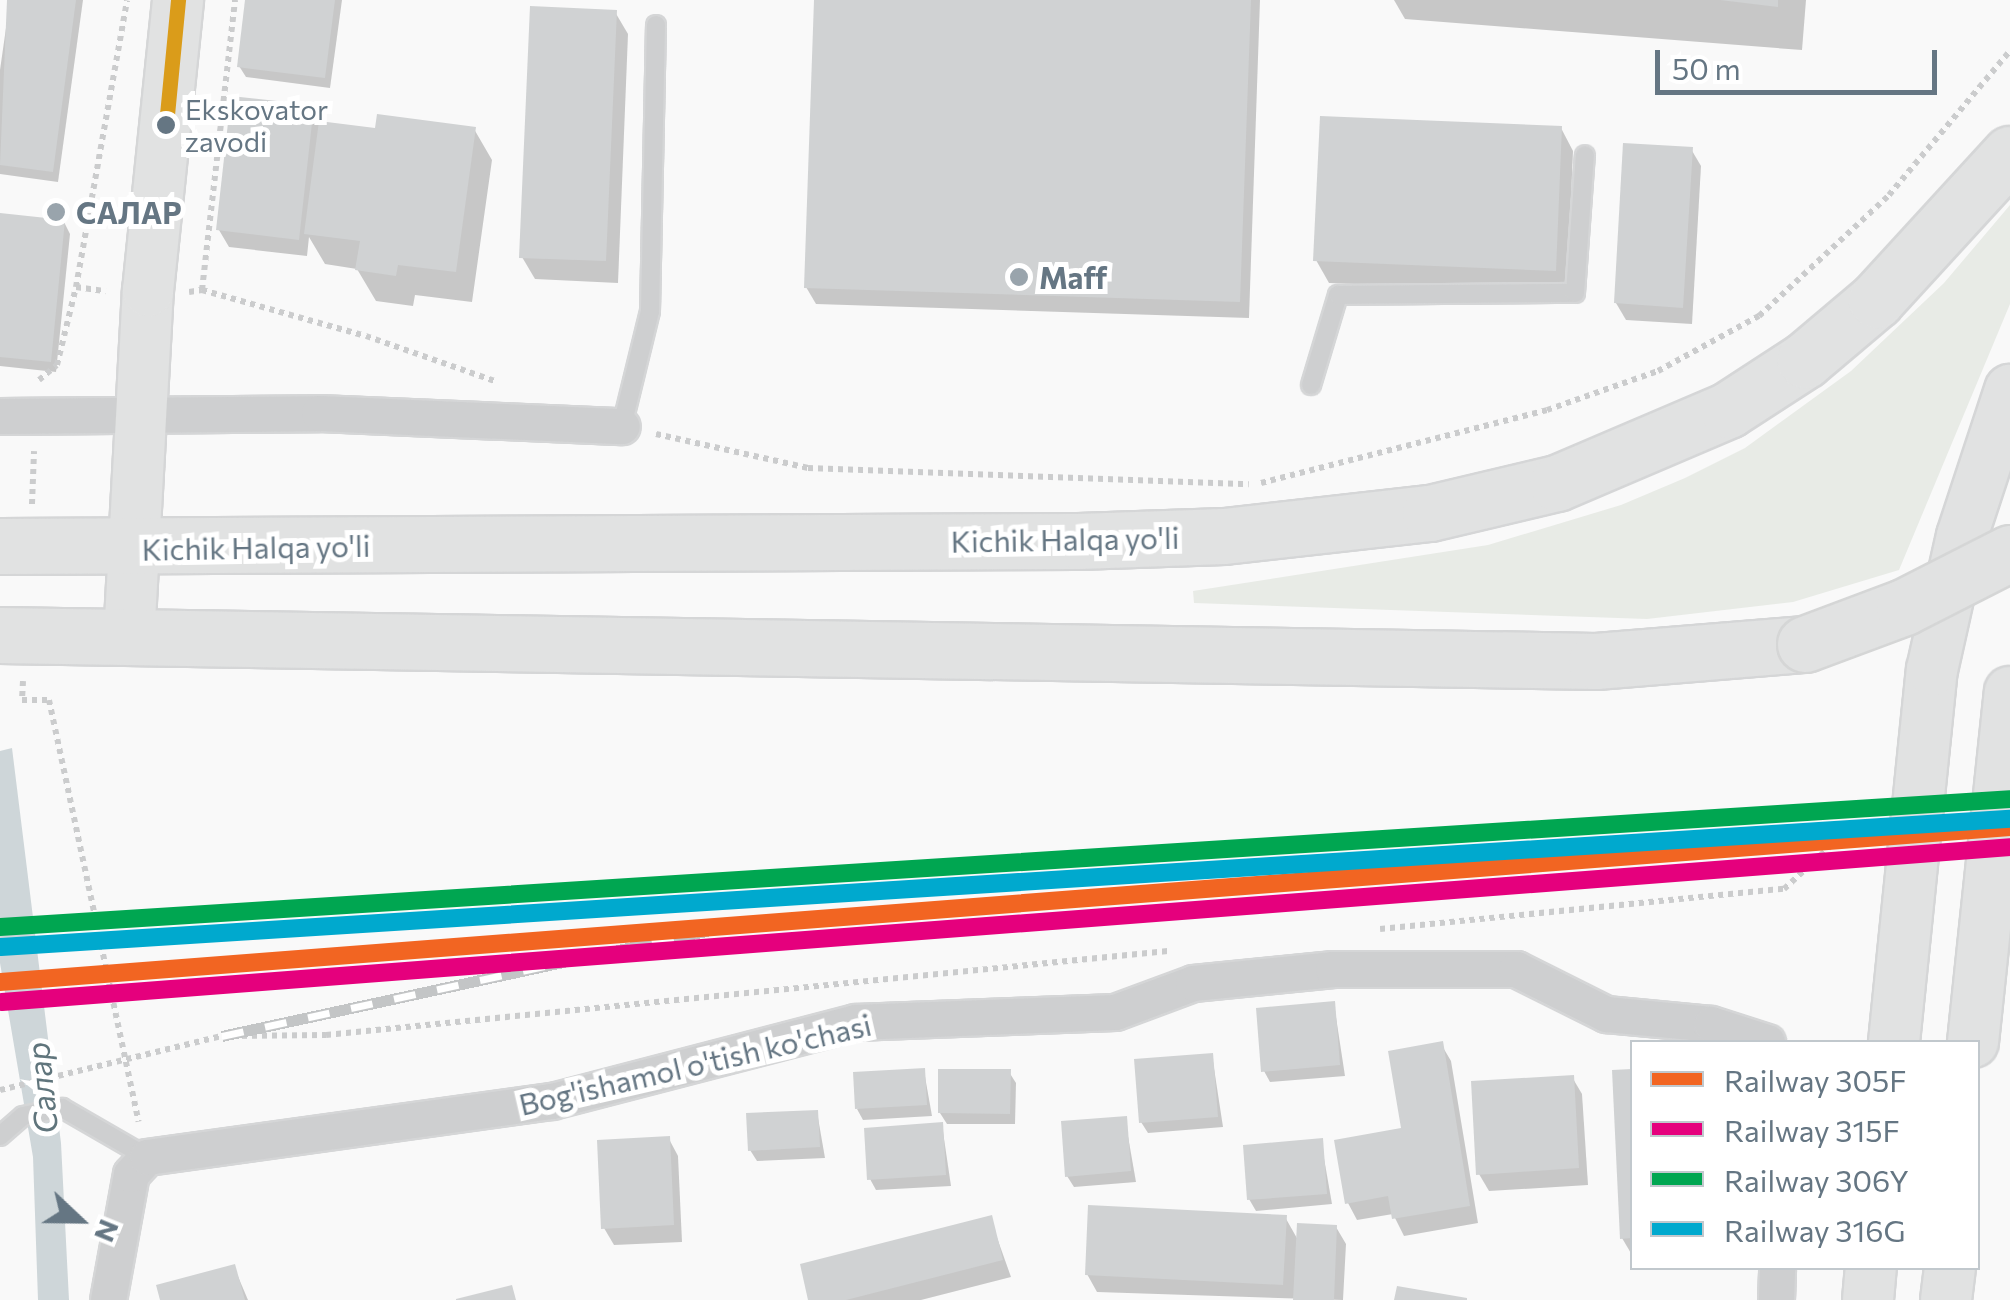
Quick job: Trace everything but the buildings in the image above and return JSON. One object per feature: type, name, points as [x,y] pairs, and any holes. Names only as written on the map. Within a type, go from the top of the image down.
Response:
[{"type":"highway","name":"Kichik Halqa yo'li","points":[[15,546],[136,550],[1224,536],[1506,498],[1669,440],[1767,386],[1876,300],[2010,154]]},
{"type":"highway","points":[[13,635],[1596,661],[1712,656],[1805,644],[1904,607],[2010,553]]},
{"type":"main road","points":[[129,639],[146,416],[148,291],[178,0]]},
{"type":"main road","points":[[1894,1040],[1932,670],[1962,536],[2010,390]]},
{"type":"main road","points":[[1973,1040],[2010,692]]},
{"type":"main road","points":[[1868,1300],[1872,1270]]},
{"type":"main road","points":[[1946,1300],[1950,1270]]},
{"type":"street","points":[[0,416],[320,413],[622,426]]},
{"type":"street","name":"Bog'ishamol o'tish ko'chasi","points":[[147,1158],[552,1102],[854,1022],[1115,1012],[1193,983],[1334,969],[1516,969],[1606,1014],[1712,1024],[1761,1040]]},
{"type":"street","points":[[108,1300],[131,1174],[147,1158]]},
{"type":"street","points":[[1776,1270],[1776,1300]]},
{"type":"lane","points":[[622,426],[650,311],[656,25]]},
{"type":"lane","points":[[1312,385],[1338,295],[1576,292],[1586,155]]},
{"type":"lane","points":[[0,1136],[23,1116],[62,1108],[147,1158]]},
{"type":"path","points":[[20,380],[40,380],[56,365],[76,288],[127,0]]},
{"type":"path","points":[[202,290],[235,0]]},
{"type":"path","points":[[622,426],[808,468],[1256,484],[1547,410],[1658,371],[1758,316],[1889,195],[2010,50]]},
{"type":"path","points":[[76,288],[202,290],[366,336],[512,387]]},
{"type":"path","points":[[15,546],[36,414]]},
{"type":"path","points":[[13,635],[22,700],[49,700],[147,1158]]},
{"type":"path","points":[[1370,930],[1784,889],[1837,840],[2010,827]]},
{"type":"path","points":[[0,1090],[222,1036],[326,1035],[1173,950]]},
{"type":"shaded area","points":[[2010,205],[2010,304],[1899,570],[1793,602],[1647,619],[1194,603],[1193,591],[1488,545],[1621,505],[1685,478],[1745,448],[1851,371],[1944,283]]},
{"type":"water","name":"Салар","points":[[12,748],[61,1143],[69,1300],[38,1300],[33,1157],[0,963],[0,751]]},
{"type":"railway","points":[[222,1036],[748,922]]},
{"type":"rail line","name":"306Y","points":[[0,927],[2010,799]]},
{"type":"rail line","name":"316G","points":[[1,947],[2010,819]]},
{"type":"rail line","name":"305F","points":[[0,982],[2010,827]]},
{"type":"rail line","name":"315F","points":[[2,1002],[2010,847]]},
{"type":"transit line","points":[[166,125],[178,0]]},
{"type":"place","name":"Ekskovator zavodi","points":[[166,125]]},
{"type":"place","name":"САЛАР","points":[[56,212]]},
{"type":"place","name":"Maff","points":[[1019,277]]}]
